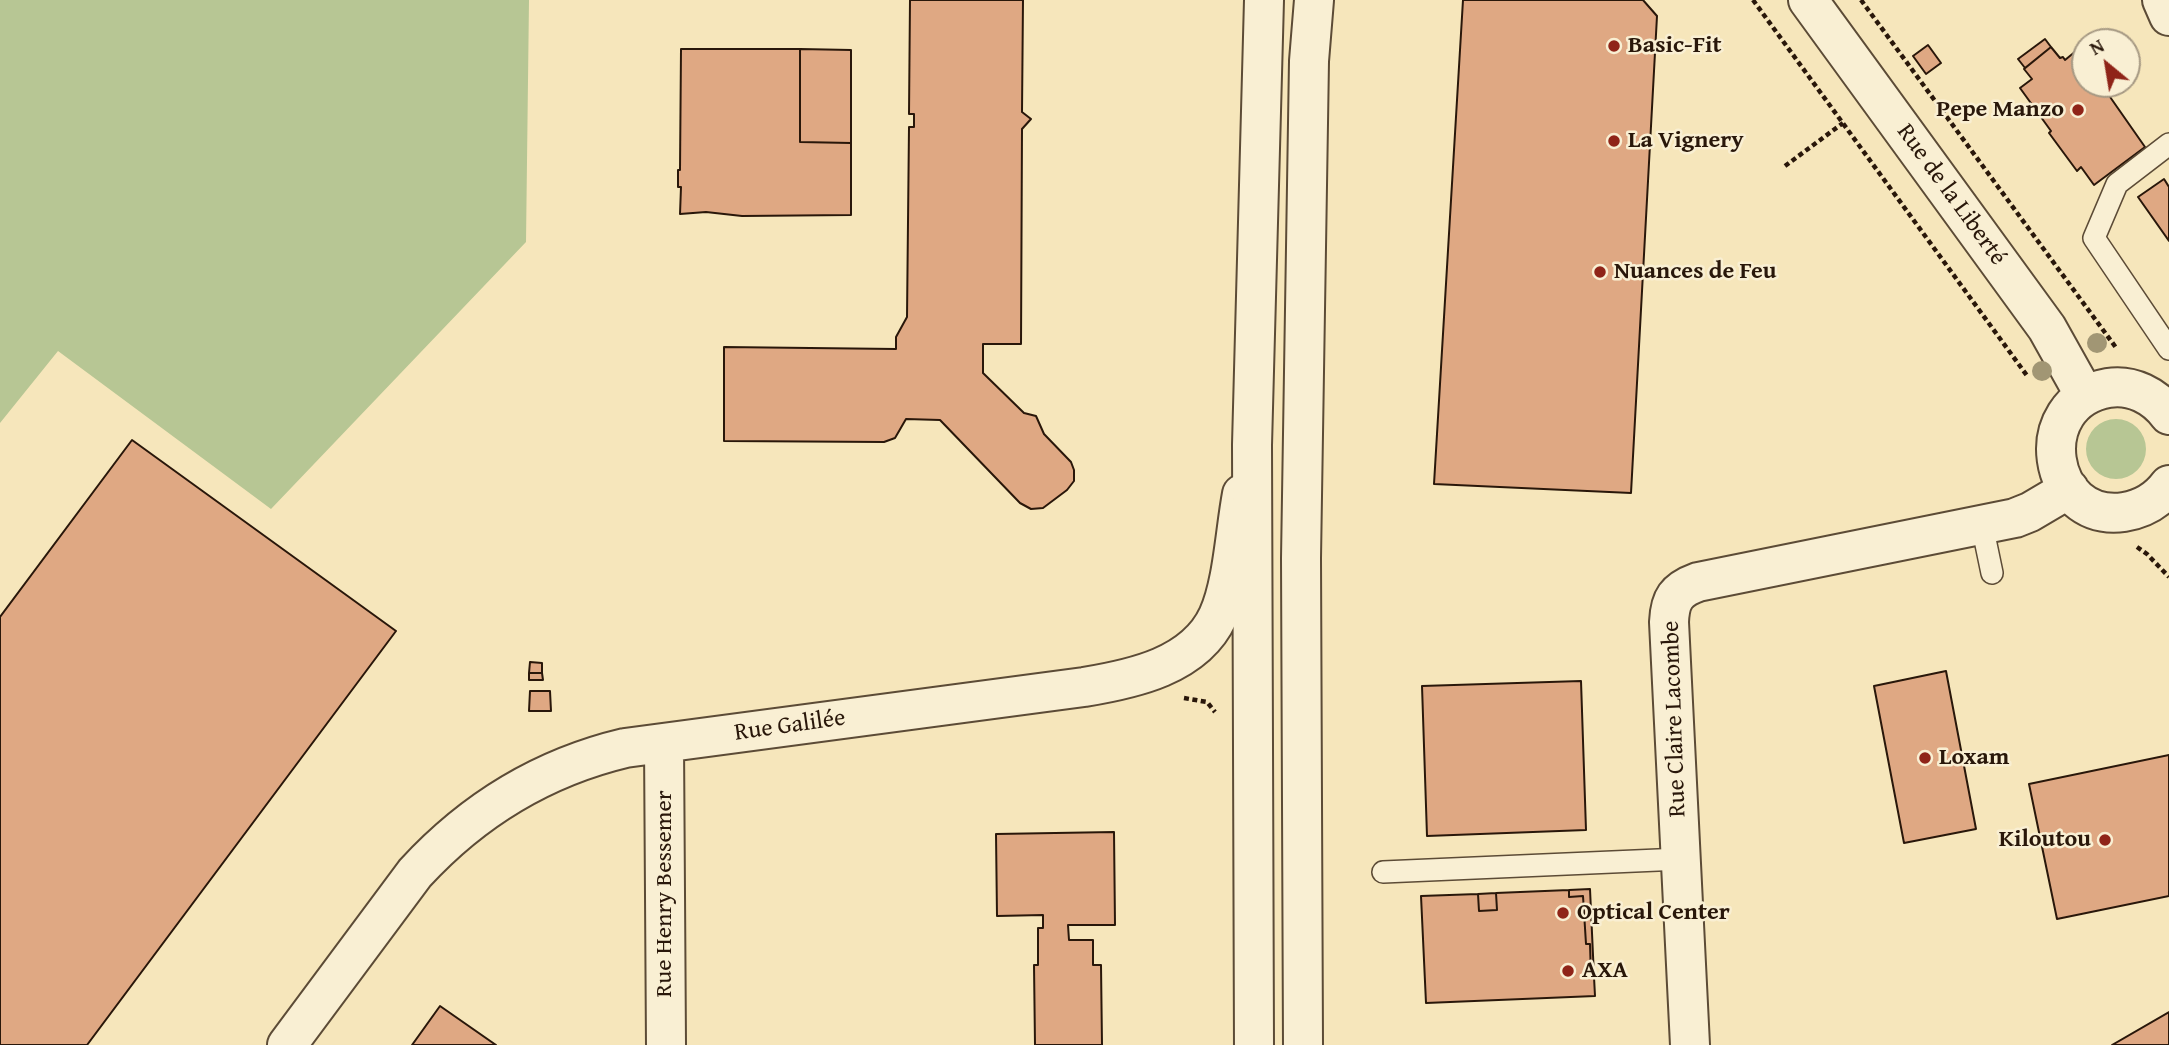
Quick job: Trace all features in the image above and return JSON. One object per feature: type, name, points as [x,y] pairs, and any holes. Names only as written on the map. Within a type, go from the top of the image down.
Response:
[{"type":"street","points":[[1254,1045],[1252,445],[1264,0]]},
{"type":"street","points":[[1303,1045],[1301,558],[1309,61],[1314,0]]},
{"type":"street","name":"Rue de la Liberté","points":[[1808,0],[2047,328],[2085,396]]},
{"type":"street","points":[[2162,0],[2169,16]]},
{"type":"street","points":[[2166,495],[2136,510],[2118,512],[2090,506],[2069,489],[2059,472],[2057,434],[2070,409],[2085,396],[2112,387],[2132,389],[2149,396],[2169,415]]},
{"type":"street","name":"Rue Galilée","points":[[287,1045],[415,873],[463,826],[508,795],[553,772],[603,753],[1084,687],[1132,677],[1169,663],[1200,642],[1218,617],[1228,584],[1252,445]]},
{"type":"street","name":"Rue Claire Lacombe","points":[[1690,1045],[1669,622],[1672,601],[1686,587],[1698,582],[2023,516],[2069,489]]},
{"type":"street","name":"Rue Henry Bessemer","points":[[664,743],[666,1045]]},
{"type":"lane","points":[[2169,144],[2117,184],[2094,238],[2169,349]]},
{"type":"lane","points":[[1982,525],[1992,573]]},
{"type":"lane","points":[[1383,872],[1681,859]]},
{"type":"path","points":[[1753,0],[2031,381]]},
{"type":"path","points":[[1861,0],[2124,358]]},
{"type":"path","points":[[1785,166],[1843,123]]},
{"type":"path","points":[[2135,545],[2169,577]]},
{"type":"green space","points":[[0,0],[529,0],[526,242],[271,509],[58,351],[0,423]]},
{"type":"green space","points":[[2116,419],[2133,424],[2141,432],[2146,449],[2141,466],[2133,474],[2116,479],[2099,474],[2091,466],[2086,449],[2091,432],[2099,424]]},
{"type":"building","points":[[910,0],[1023,0],[1022,112],[1031,119],[1022,129],[1021,344],[983,344],[983,373],[1024,413],[1036,416],[1044,434],[1071,462],[1074,481],[1067,490],[1043,508],[1031,509],[1020,503],[940,420],[906,419],[895,438],[884,442],[724,441],[724,347],[896,349],[896,337],[907,317],[909,127],[914,127],[914,114],[909,114]]},
{"type":"building","points":[[1463,0],[1643,0],[1657,16],[1631,493],[1434,484]]},
{"type":"building","points":[[2045,39],[2051,47],[2025,68],[2018,59]]},
{"type":"building","points":[[1928,45],[1941,63],[1926,74],[1913,56]]},
{"type":"building","name":"Pepe Manzo","points":[[2051,47],[2060,58],[2065,60],[2071,55],[2071,98],[2111,98],[2145,147],[2094,185],[2081,167],[2077,171],[2020,88],[2032,79],[2024,69]]},
{"type":"building","points":[[681,49],[800,49],[800,142],[851,143],[851,215],[742,216],[706,212],[680,214],[681,187],[678,187],[678,170]]},
{"type":"building","points":[[800,49],[851,50],[851,143],[800,142]]},
{"type":"building","points":[[2164,179],[2169,187],[2169,241],[2138,197]]},
{"type":"building","points":[[132,440],[396,631],[87,1045],[0,1045],[0,617]]},
{"type":"building","points":[[530,662],[542,663],[542,673],[529,673]]},
{"type":"building","name":"Loxam","points":[[1946,671],[1976,829],[1904,843],[1874,686]]},
{"type":"building","points":[[529,673],[542,673],[543,680],[529,680]]},
{"type":"building","points":[[1581,681],[1586,830],[1427,836],[1422,686]]},
{"type":"building","points":[[530,691],[550,691],[551,711],[529,711]]},
{"type":"building","name":"Kiloutou","points":[[2169,755],[2169,896],[2057,919],[2029,784]]},
{"type":"building","points":[[1114,832],[1115,925],[1068,925],[1069,940],[1093,940],[1093,965],[1101,965],[1102,1045],[1035,1045],[1034,965],[1038,965],[1038,928],[1043,928],[1043,915],[997,916],[996,834]]},
{"type":"building","points":[[1590,889],[1594,977],[1591,977],[1590,944],[1586,944],[1583,896],[1569,897],[1569,890]]},
{"type":"building","points":[[1569,890],[1569,897],[1583,896],[1586,944],[1590,944],[1591,977],[1594,977],[1595,996],[1426,1003],[1421,896],[1478,894],[1479,911],[1497,910],[1496,893]]},
{"type":"building","points":[[1496,893],[1497,910],[1479,911],[1478,894]]},
{"type":"building","points":[[440,1006],[496,1045],[412,1045]]},
{"type":"building","points":[[2169,1012],[2169,1045],[2112,1045]]},
{"type":"place","name":"Basic-Fit","points":[[1614,46]]},
{"type":"place","name":"Pepe Manzo","points":[[2078,110]]},
{"type":"place","name":"La Vignery","points":[[1614,141]]},
{"type":"place","name":"Nuances de Feu","points":[[1600,272]]},
{"type":"place","name":"Loxam","points":[[1925,758]]},
{"type":"place","name":"Kiloutou","points":[[2105,840]]},
{"type":"place","name":"Optical Center","points":[[1563,913]]},
{"type":"place","name":"AXA","points":[[1568,971]]}]
